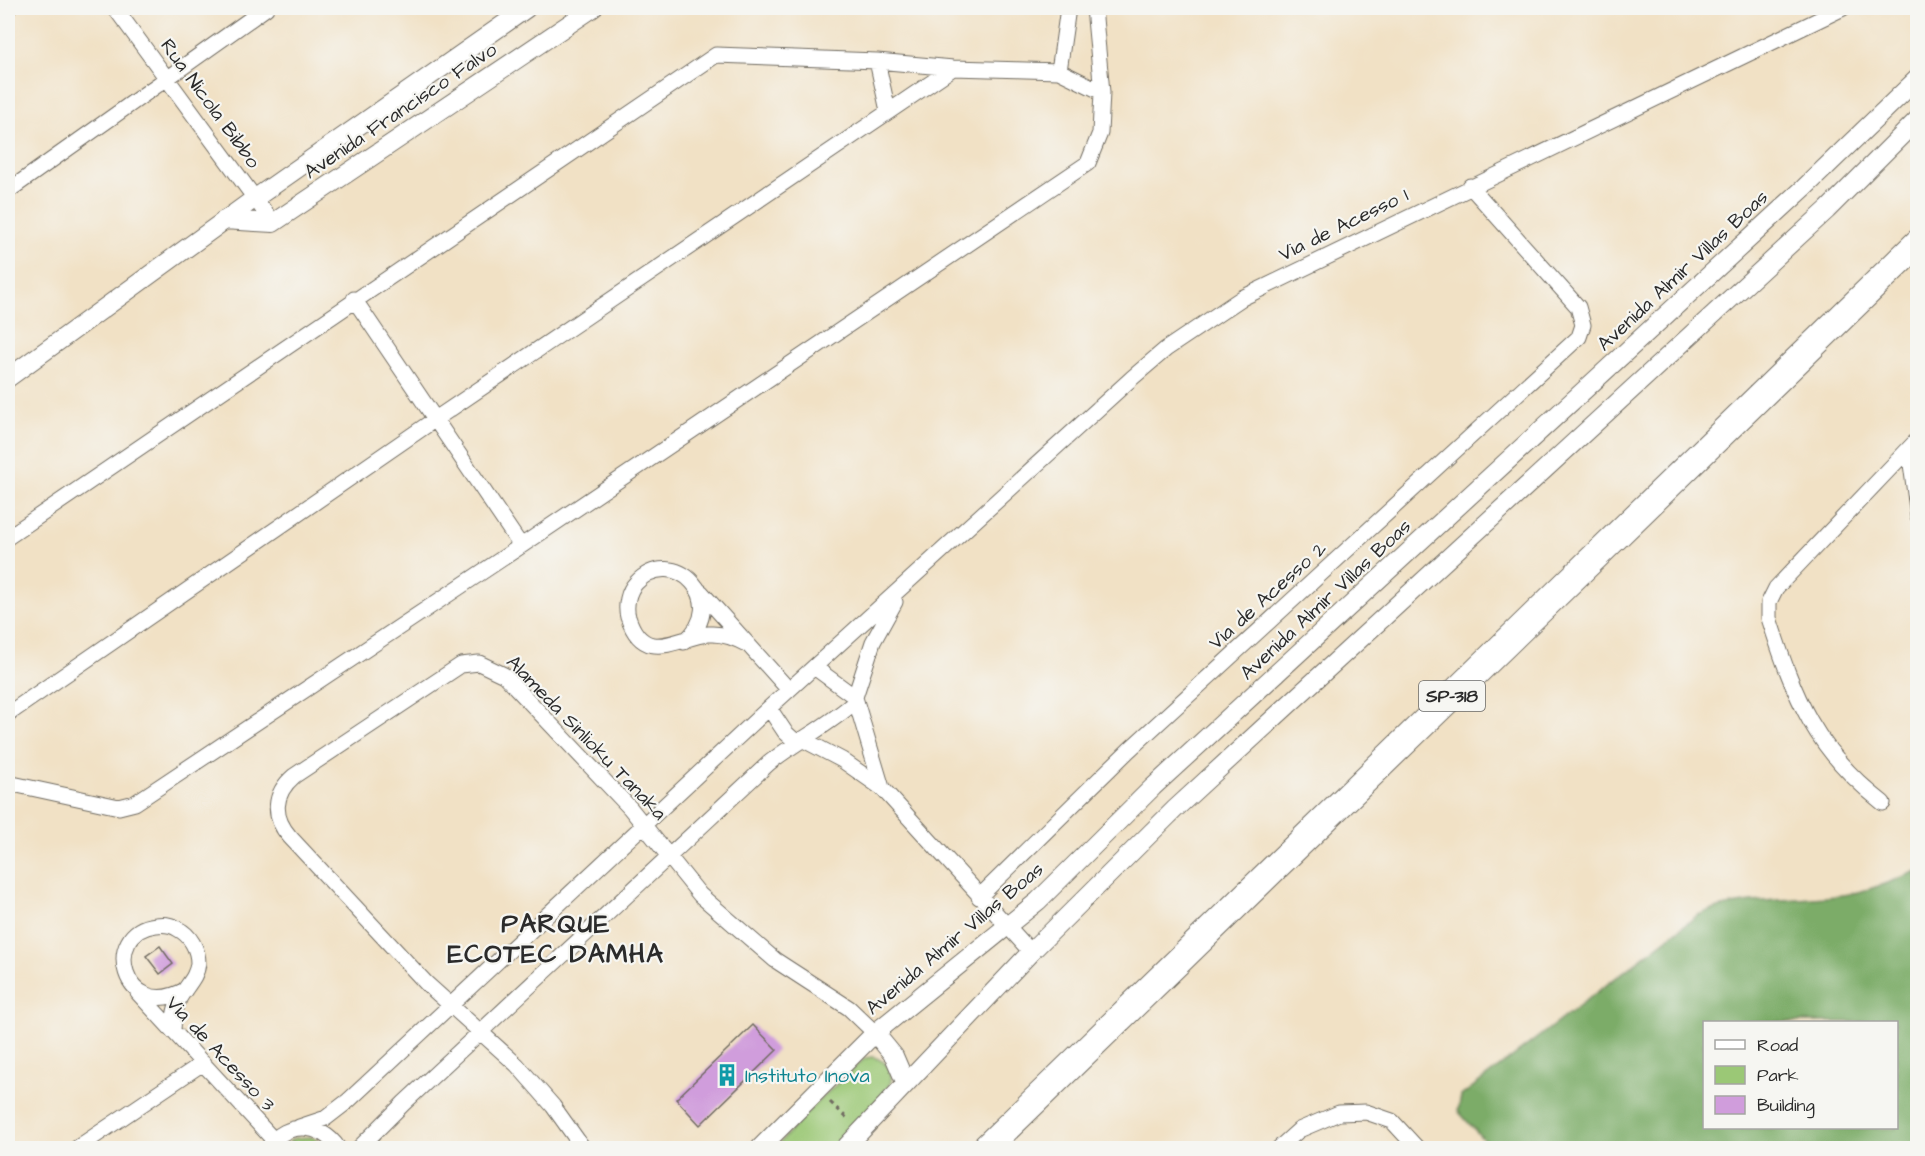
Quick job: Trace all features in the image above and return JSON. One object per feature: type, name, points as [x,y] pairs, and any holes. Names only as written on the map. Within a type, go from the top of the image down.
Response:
[{"type":"highway","name":"SP-318","points":[[986,1149],[1917,243]]},
{"type":"highway","name":"SP-318","points":[[1009,1149],[1917,265]]},
{"type":"street","name":"Rua Nicola Bibbo","points":[[115,8],[273,223]]},
{"type":"street","points":[[8,191],[266,8]]},
{"type":"street","name":"Avenida Francisco Falvo","points":[[8,378],[224,220],[527,8]]},
{"type":"street","name":"Avenida Francisco Falvo","points":[[273,223],[593,8]]},
{"type":"street","points":[[1059,71],[1068,8]]},
{"type":"street","points":[[8,783],[119,807],[135,803],[521,546],[1088,163],[1100,133],[1102,92],[1094,8]]},
{"type":"street","name":"Via de Acesso 1","points":[[922,570],[1166,349],[1242,298],[1843,8]]},
{"type":"street","points":[[8,537],[354,299],[716,55],[877,61],[953,68],[1059,71],[1102,92]]},
{"type":"street","points":[[877,61],[888,111]]},
{"type":"street","points":[[8,714],[437,418],[953,68]]},
{"type":"street","name":"Avenida Almir Villas Boas","points":[[760,1149],[816,1089],[874,1033],[1007,928],[1171,771],[1804,188],[1917,78]]},
{"type":"street","points":[[845,1149],[1031,952],[1184,801],[1827,210],[1917,119]]},
{"type":"street","name":"Via de Acesso 2","points":[[979,897],[1129,750],[1574,342],[1584,325],[1578,307],[1470,186]]},
{"type":"street","points":[[224,220],[273,223]]},
{"type":"street","points":[[354,299],[437,418],[521,546]]},
{"type":"street","points":[[1913,444],[1917,516]]},
{"type":"street","points":[[1883,803],[1857,783],[1816,733],[1790,680],[1769,618],[1768,608],[1776,588],[1913,444]]},
{"type":"street","points":[[748,645],[723,635],[696,636],[684,642],[662,646],[641,638],[631,626],[627,612],[628,597],[635,584],[646,574],[661,570],[682,574],[699,590],[789,690]]},
{"type":"street","points":[[274,1146],[285,1131],[338,1110],[769,708],[922,570]]},
{"type":"street","points":[[359,1149],[480,1032],[769,763],[799,740],[840,715],[855,699],[873,642],[886,615],[922,570]]},
{"type":"street","points":[[684,642],[695,632],[702,619],[703,604],[699,590]]},
{"type":"street","name":"Alameda Sinlioku Tanaka","points":[[583,1149],[553,1106],[517,1065],[426,983],[283,828],[277,805],[285,783],[453,669],[479,663],[504,675],[643,825],[700,895],[775,960],[849,1008],[874,1033]]},
{"type":"street","points":[[814,667],[855,699],[882,788]]},
{"type":"street","points":[[769,708],[781,727],[799,740],[842,760],[882,788],[1031,952]]},
{"type":"street","points":[[173,1030],[176,1009],[194,978],[198,964],[196,950],[183,933],[163,924],[149,926],[136,933],[127,944],[123,958],[125,973],[132,986],[144,995],[158,998],[172,997],[185,990]]},
{"type":"street","name":"Via de Acesso 3","points":[[132,986],[203,1063],[274,1146]]},
{"type":"street","points":[[874,1033],[894,1056],[906,1084]]},
{"type":"street","points":[[77,1149],[203,1063]]},
{"type":"street","points":[[1279,1149],[1299,1130],[1339,1113],[1366,1112],[1392,1121],[1417,1149]]},
{"type":"street","points":[[299,1127],[314,1128],[327,1135],[338,1149]]},
{"type":"path","points":[[816,1089],[861,1131]]},
{"type":"green space","points":[[1917,871],[1917,1148],[1491,1148],[1458,1111],[1461,1096],[1698,915],[1751,902],[1825,897],[1853,893]]},
{"type":"green space","points":[[873,1057],[887,1065],[891,1072],[891,1081],[874,1105],[833,1148],[775,1148],[814,1105],[865,1058]]},
{"type":"green space","points":[[312,1137],[328,1148],[295,1148],[289,1141],[296,1138]]},
{"type":"building","points":[[160,946],[173,964],[160,974],[146,956]]},
{"type":"building","name":"Instituto Inova","points":[[753,1025],[777,1050],[700,1125],[676,1099]]},
{"type":"place","name":"Instituto Inova","points":[[727,1075]]},
{"type":"district","name":"PARQUE ECOTEC DAMHA","points":[[556,938]]}]
